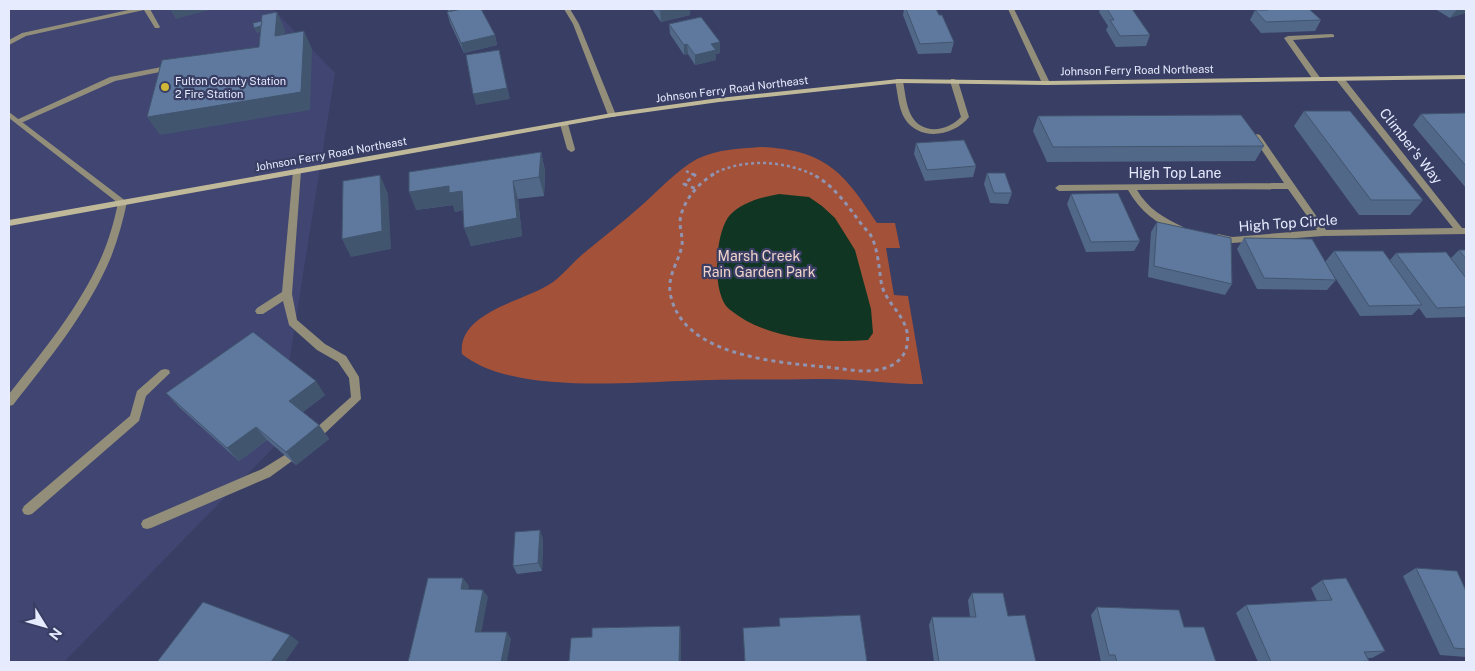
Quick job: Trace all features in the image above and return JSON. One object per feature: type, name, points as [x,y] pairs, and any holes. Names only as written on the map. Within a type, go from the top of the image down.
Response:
[{"type":"street","points":[[9,43],[24,34],[141,9]]},
{"type":"street","points":[[147,9],[158,27]]},
{"type":"street","points":[[567,9],[576,24],[612,115]]},
{"type":"street","points":[[1010,9],[1046,82]]},
{"type":"street","points":[[14,27],[24,34]]},
{"type":"street","points":[[1317,79],[1288,38],[1332,36]]},
{"type":"street","points":[[18,122],[113,79],[181,65]]},
{"type":"street","name":"Johnson Ferry Road Northeast","points":[[9,223],[612,115],[719,100],[899,81],[1046,82],[1466,77]]},
{"type":"street","name":"Climber's Way","points":[[1340,79],[1463,231]]},
{"type":"street","points":[[899,81],[909,119],[916,126],[938,132],[952,129],[965,117],[954,81]]},
{"type":"street","points":[[9,114],[123,202],[118,230],[96,282],[9,402]]},
{"type":"street","points":[[564,124],[571,149]]},
{"type":"street","points":[[1254,132],[1323,233]]},
{"type":"street","points":[[297,171],[287,294],[292,322],[320,348],[342,359],[354,377],[356,399],[319,432]]},
{"type":"street","name":"High Top Lane","points":[[1059,188],[1290,186]]},
{"type":"street","points":[[1131,187],[1136,197],[1155,219],[1193,232]]},
{"type":"street","name":"High Top Circle","points":[[1212,236],[1232,240],[1323,233],[1463,231]]},
{"type":"street","points":[[260,311],[287,294]]},
{"type":"street","points":[[28,510],[135,418],[142,394],[165,373]]},
{"type":"street","points":[[147,524],[266,473],[288,458]]},
{"type":"path","points":[[760,163],[802,168],[816,175],[833,189],[850,204],[873,238],[883,292],[899,311],[904,321],[907,343],[906,353],[900,362],[886,370],[870,371],[746,356],[705,340],[693,332],[676,310],[670,286],[672,271],[683,243],[680,223],[681,214],[696,189],[712,174],[722,169],[760,163]]},
{"type":"path","points":[[686,171],[694,175],[684,184],[696,189]]},
{"type":"shaded area","points":[[9,9],[273,9],[335,73],[276,445],[64,662],[9,662]]},
{"type":"shaded area","points":[[779,194],[809,197],[822,206],[835,218],[855,250],[871,309],[873,333],[868,340],[813,340],[777,333],[744,319],[729,309],[723,301],[717,277],[717,262],[718,248],[725,223],[735,210],[746,203]]},
{"type":"green space","name":"Marsh Creek Rain Garden Park","points":[[760,147],[801,153],[817,159],[842,177],[854,190],[877,223],[895,223],[900,248],[886,248],[894,295],[908,296],[923,384],[830,379],[566,383],[508,375],[482,366],[462,354],[463,339],[470,327],[496,309],[553,282],[675,174],[697,159],[720,151]]},
{"type":"building","points":[[462,9],[481,9],[495,35],[461,43],[447,12]]},
{"type":"building","points":[[906,9],[936,9],[939,15],[942,15],[954,42],[920,44]]},
{"type":"building","points":[[1107,9],[1132,9],[1150,35],[1120,36],[1110,20],[1114,20]]},
{"type":"building","points":[[1309,9],[1321,20],[1266,22],[1255,10]]},
{"type":"building","points":[[277,12],[275,36],[304,31],[301,92],[147,117],[162,60],[259,47],[262,15]]},
{"type":"building","points":[[701,17],[720,42],[711,44],[716,50],[695,55],[687,44],[684,45],[669,24]]},
{"type":"building","points":[[262,21],[261,26],[254,28],[253,23]]},
{"type":"building","points":[[499,50],[507,88],[473,94],[466,55]]},
{"type":"building","points":[[1304,111],[1350,111],[1423,200],[1371,200]]},
{"type":"building","points":[[1466,113],[1466,166],[1421,114]]},
{"type":"building","points":[[1241,115],[1264,146],[1053,147],[1038,116]]},
{"type":"building","points":[[964,140],[976,166],[927,170],[916,143]]},
{"type":"building","points":[[541,152],[539,177],[513,181],[517,218],[464,228],[462,191],[449,193],[449,186],[409,192],[409,172]]},
{"type":"building","points":[[987,173],[1005,173],[1012,193],[994,193]]},
{"type":"building","points":[[380,175],[382,231],[342,239],[343,181]]},
{"type":"building","points":[[1118,193],[1140,241],[1091,242],[1071,194]]},
{"type":"building","points":[[1157,222],[1231,238],[1232,284],[1154,266]]},
{"type":"building","points":[[1244,238],[1312,239],[1336,280],[1264,278]]},
{"type":"building","points":[[1459,250],[1466,250],[1466,259]]},
{"type":"building","points":[[1334,251],[1383,251],[1422,305],[1369,306]]},
{"type":"building","points":[[1446,252],[1466,278],[1466,307],[1437,308],[1396,253]]},
{"type":"building","points":[[253,332],[316,381],[289,401],[319,425],[286,452],[256,427],[227,448],[166,393]]},
{"type":"building","points":[[540,530],[538,563],[513,566],[515,532]]},
{"type":"building","points":[[1416,568],[1457,571],[1466,591],[1466,649],[1454,648]]},
{"type":"building","points":[[428,578],[463,578],[461,589],[483,590],[475,632],[507,632],[501,662],[408,662]]},
{"type":"building","points":[[1346,578],[1385,651],[1364,652],[1369,661],[1271,662],[1246,605],[1332,600],[1322,580]]},
{"type":"building","points":[[972,593],[1003,593],[1008,616],[1025,615],[1036,662],[939,662],[932,617],[976,617]]},
{"type":"building","points":[[203,602],[290,635],[271,662],[157,662]]},
{"type":"building","points":[[1097,607],[1179,610],[1184,627],[1204,627],[1216,662],[1117,662],[1115,655],[1109,655]]},
{"type":"building","points":[[860,615],[867,662],[745,662],[743,628],[780,626],[779,618]]},
{"type":"building","points":[[680,626],[679,662],[569,662],[571,638],[592,637],[592,628]]},
{"type":"place","name":"Fulton County Station 2 Fire Station","points":[[165,87]]}]
